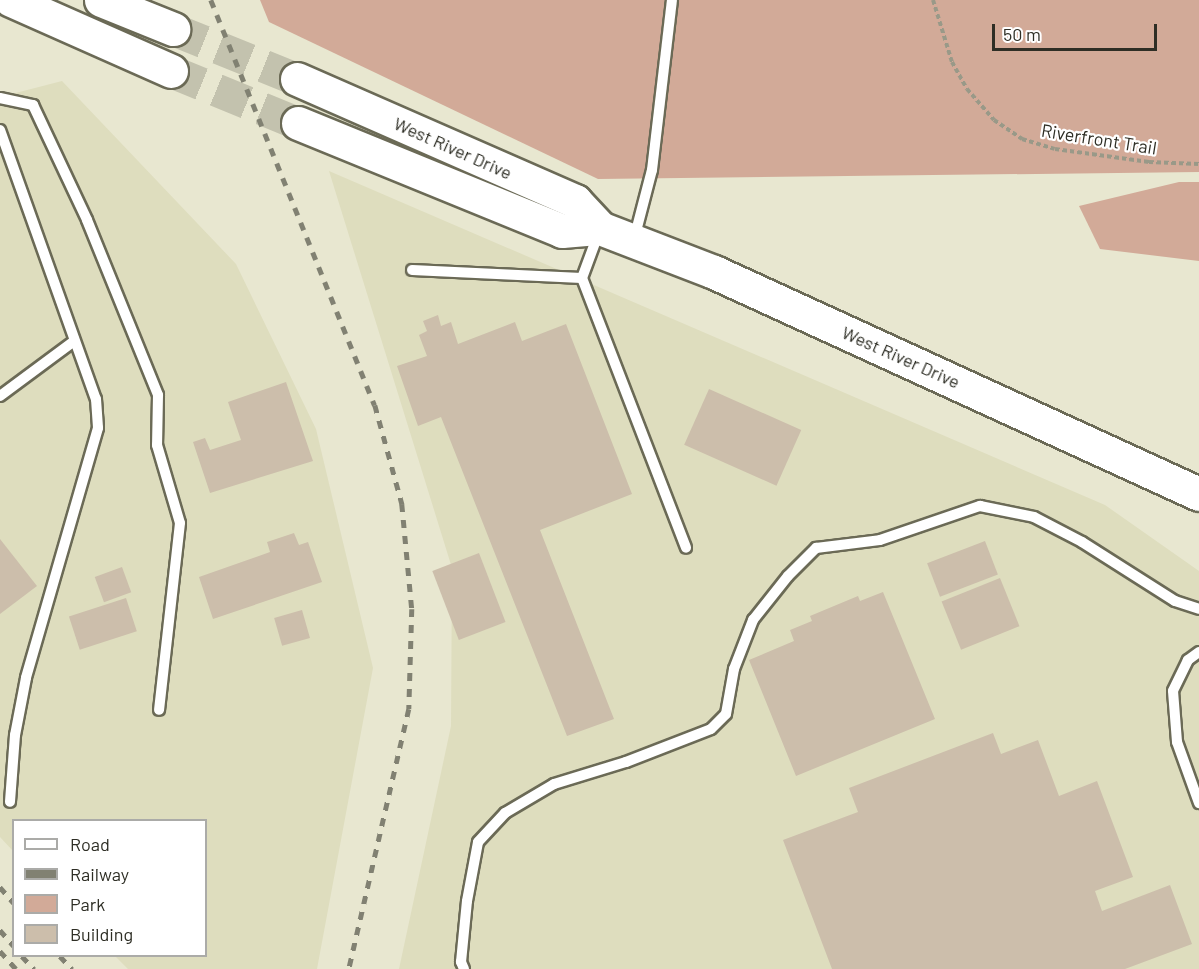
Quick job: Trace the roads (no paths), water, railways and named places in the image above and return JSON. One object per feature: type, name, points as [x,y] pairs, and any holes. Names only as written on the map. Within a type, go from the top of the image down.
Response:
[{"type":"main road","points":[[11,0],[171,71]]},
{"type":"main road","points":[[101,0],[173,29]]},
{"type":"main road","name":"West River Drive","points":[[297,79],[575,201],[600,228],[633,243],[714,272],[1199,494]]},
{"type":"main road","name":"West River Drive","points":[[298,123],[562,231],[600,228]]},
{"type":"lane","points":[[633,243],[652,170],[672,0]]},
{"type":"lane","points":[[0,98],[33,105],[87,220],[158,395],[157,445],[180,522],[159,710]]},
{"type":"lane","points":[[0,130],[96,399],[98,428],[26,678],[15,735],[10,802]]},
{"type":"lane","points":[[600,228],[582,278],[686,548]]},
{"type":"lane","points":[[412,270],[582,278]]},
{"type":"lane","points":[[0,396],[74,341]]},
{"type":"lane","points":[[464,969],[461,962],[467,901],[478,842],[505,813],[554,784],[626,762],[711,729],[726,714],[734,669],[753,620],[788,576],[816,548],[880,540],[980,506],[1034,518],[1082,542],[1175,601],[1199,609]]},
{"type":"lane","points":[[1199,652],[1188,660],[1173,691],[1177,742],[1199,803]]},
{"type":"tunnel","points":[[173,29],[297,79]]},
{"type":"tunnel","points":[[171,71],[298,123]]},
{"type":"railway","points":[[211,0],[375,405],[402,504],[412,609],[409,709],[349,969]]},
{"type":"railway","points":[[0,887],[12,901]]},
{"type":"railway","points":[[0,930],[12,944]]},
{"type":"railway","points":[[0,951],[16,969]]},
{"type":"railway","points":[[23,957],[34,969]]},
{"type":"railway","points":[[61,957],[72,969]]}]
